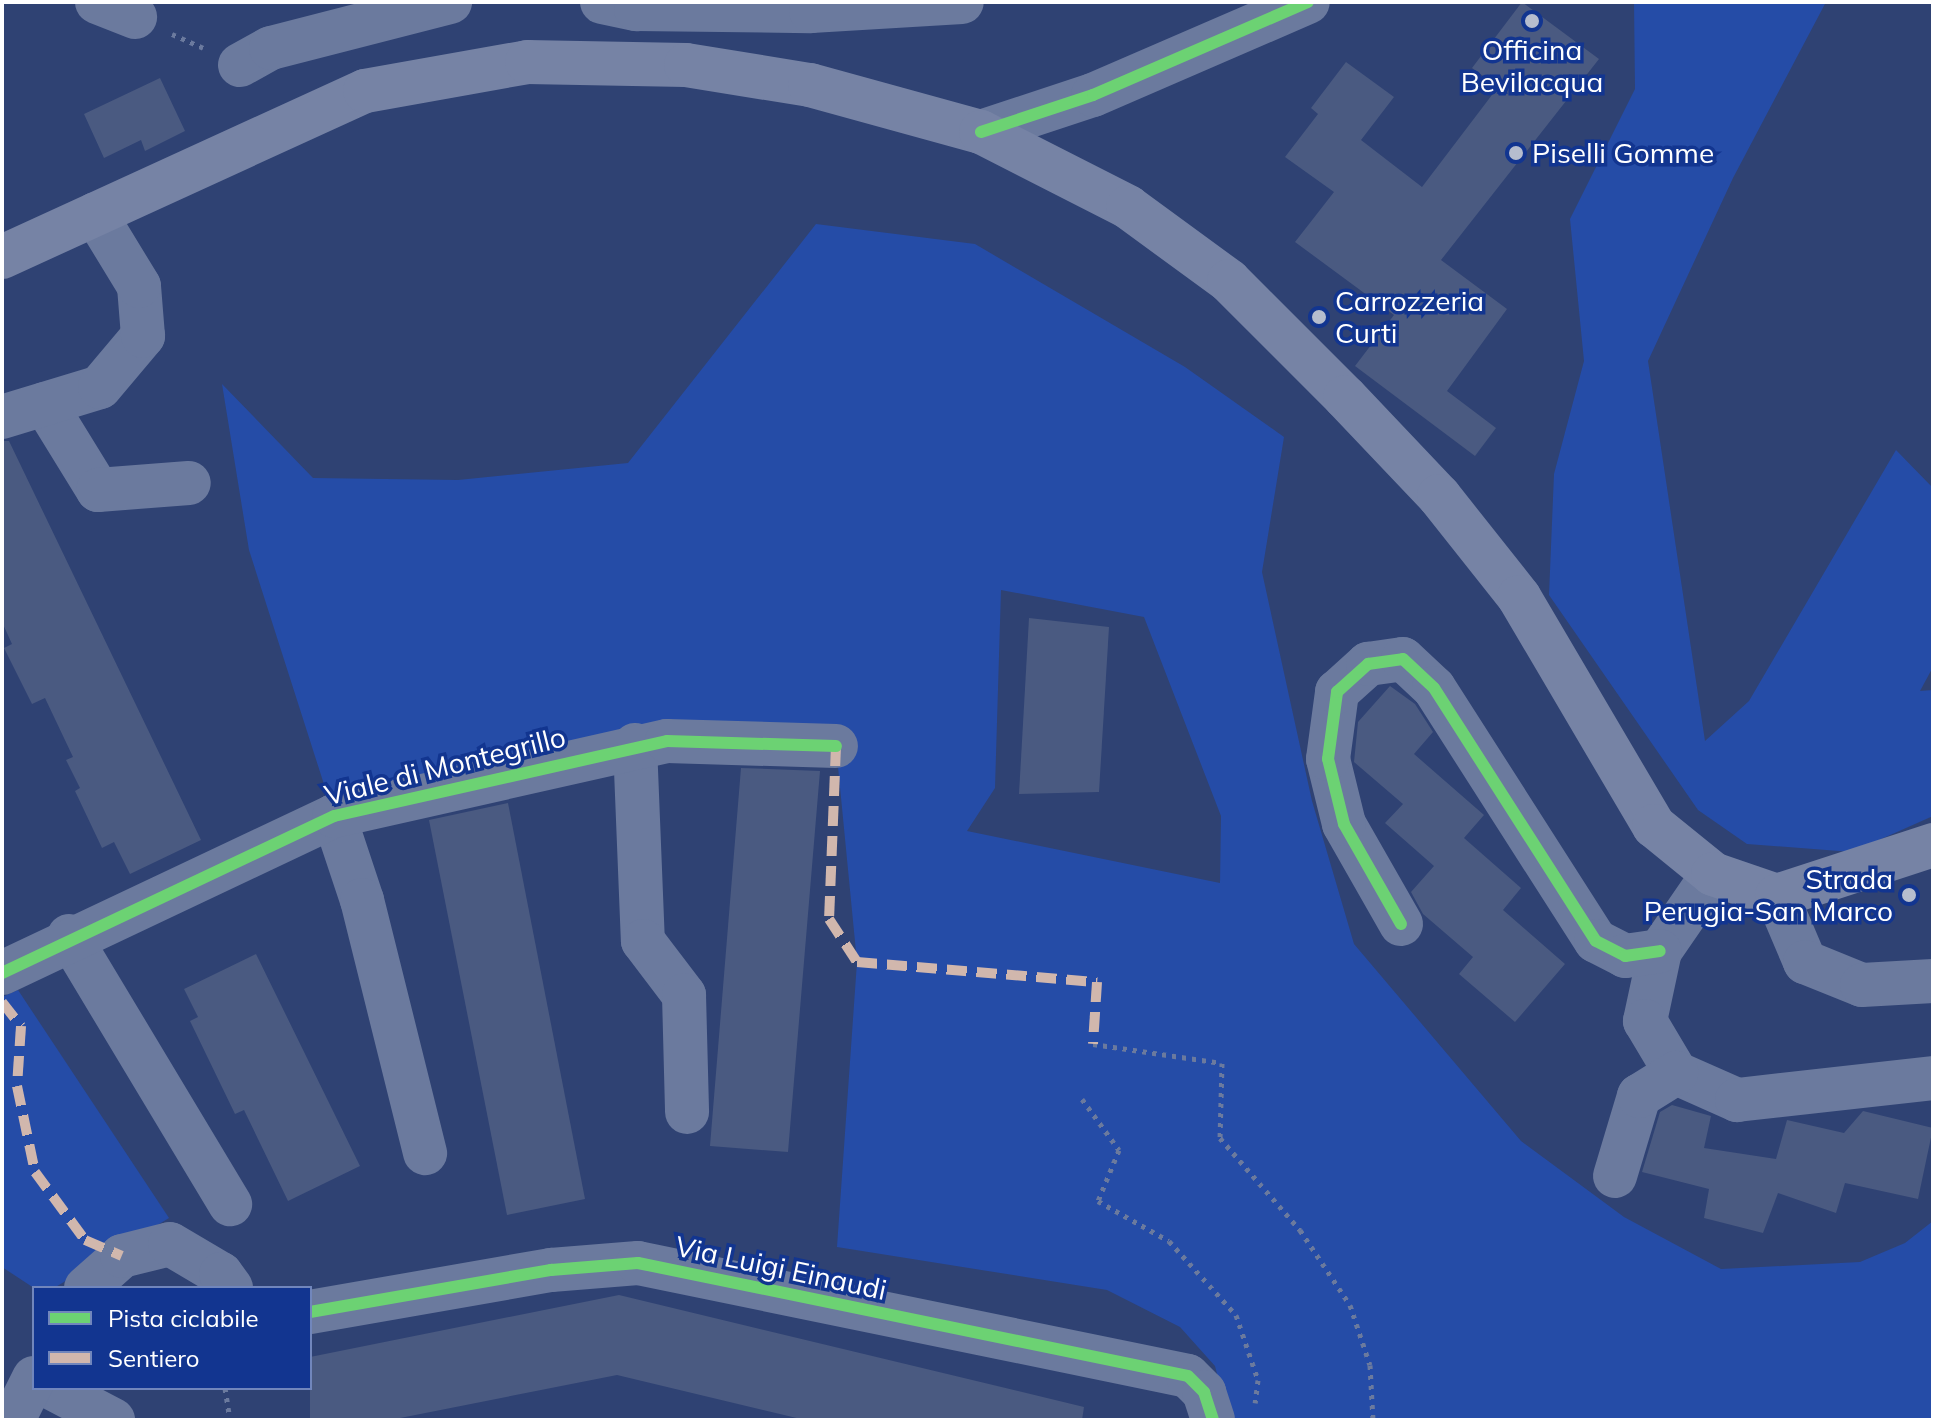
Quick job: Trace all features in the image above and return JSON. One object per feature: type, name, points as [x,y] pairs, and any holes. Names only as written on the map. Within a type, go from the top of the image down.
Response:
[{"type":"main road","points":[[2,257],[365,91],[527,62],[702,67],[810,85],[981,132],[1128,207],[1229,281],[1345,397],[1439,496],[1519,597],[1654,826],[1713,874],[1777,896],[1933,845]]},
{"type":"street","points":[[240,65],[271,48],[450,2]]},
{"type":"street","points":[[602,2],[636,9],[811,11],[962,2]]},
{"type":"street","points":[[981,132],[1093,95],[1308,2]]},
{"type":"street","points":[[2,417],[100,387],[143,336],[139,286],[95,214]]},
{"type":"street","points":[[45,404],[98,490],[189,483]]},
{"type":"street","points":[[1401,924],[1344,824],[1328,759],[1337,692],[1368,664],[1403,659],[1434,688],[1596,941],[1625,956],[1660,951]]},
{"type":"street","points":[[635,745],[643,941],[684,995],[687,1112]]},
{"type":"street","name":"Viale di Montegrillo","points":[[2,973],[69,936],[334,816],[635,745],[836,746]]},
{"type":"street","points":[[334,816],[362,900],[425,1153]]},
{"type":"street","points":[[1713,874],[1660,951],[1645,1021],[1676,1073],[1737,1100],[1933,1078]]},
{"type":"street","points":[[1777,896],[1805,962],[1862,985],[1933,981]]},
{"type":"street","points":[[69,936],[230,1204]]},
{"type":"street","points":[[1615,1176],[1639,1096],[1676,1073]]},
{"type":"street","points":[[88,1286],[122,1256],[170,1244],[221,1274],[230,1286]]},
{"type":"street","name":"Via Luigi Einaudi","points":[[312,1312],[551,1270],[638,1263],[1188,1376],[1204,1392],[1213,1420]]},
{"type":"street","points":[[13,1420],[32,1382]]},
{"type":"street","points":[[56,1390],[113,1420]]},
{"type":"path","points":[[1093,1044],[1222,1063],[1220,1138],[1300,1230],[1350,1305],[1370,1365],[1373,1420]]},
{"type":"path","points":[[1082,1099],[1119,1150],[1098,1201],[1169,1241],[1236,1315],[1258,1380],[1253,1420]]},
{"type":"path","points":[[225,1390],[230,1420]]},
{"type":"shaded area","points":[[1634,2],[1826,2],[1733,178],[1648,361],[1705,741],[1749,701],[1896,450],[1933,488],[1933,667],[1920,691],[1933,690],[1933,816],[1852,852],[1747,844],[1698,810],[1549,595],[1554,474],[1584,361],[1570,219],[1635,89]]},
{"type":"shaded area","points":[[816,224],[975,244],[1185,367],[1284,437],[1262,572],[1312,801],[1354,944],[1521,1141],[1624,1217],[1721,1269],[1860,1262],[1905,1243],[1933,1221],[1933,1420],[1229,1420],[1215,1366],[1180,1327],[1107,1290],[837,1247],[857,962],[836,746],[845,747],[831,724],[670,726],[329,800],[249,550],[222,384],[313,478],[458,480],[628,463]],"holes":[[[1001,590],[1144,617],[1221,816],[1220,883],[967,831],[995,788]]]},
{"type":"shaded area","points":[[18,990],[169,1218],[57,1286],[32,1287],[2,1267],[2,997]]},
{"type":"building","points":[[1522,2],[1599,59],[1441,260],[1507,309],[1447,391],[1496,428],[1475,456],[1355,366],[1394,315],[1295,242],[1334,192],[1285,157],[1318,114],[1311,108],[1346,62],[1394,97],[1361,140],[1422,187],[1498,87],[1472,68]]},
{"type":"building","points":[[160,78],[185,131],[145,151],[141,140],[104,158],[84,114]]},
{"type":"building","points":[[2,441],[9,441],[201,840],[130,874],[114,842],[102,848],[75,791],[80,788],[66,760],[73,757],[45,698],[32,704],[4,648],[12,644],[2,622]]},
{"type":"building","points":[[1029,618],[1109,627],[1099,792],[1019,794]]},
{"type":"building","points":[[1390,686],[1415,704],[1433,732],[1414,754],[1484,815],[1464,838],[1521,888],[1503,910],[1565,964],[1515,1022],[1459,974],[1473,957],[1423,914],[1411,892],[1434,866],[1385,823],[1403,804],[1354,762],[1358,722]]},
{"type":"building","points":[[741,768],[820,771],[788,1152],[710,1146]]},
{"type":"building","points":[[508,803],[585,1199],[507,1215],[429,820]]},
{"type":"building","points":[[256,954],[360,1166],[288,1201],[244,1110],[235,1114],[190,1021],[198,1017],[184,989]]},
{"type":"building","points":[[1672,1105],[1711,1116],[1704,1148],[1776,1159],[1787,1120],[1844,1133],[1863,1111],[1933,1128],[1918,1199],[1845,1183],[1836,1213],[1778,1193],[1763,1233],[1704,1218],[1709,1189],[1642,1172],[1660,1112]]},
{"type":"building","points":[[619,1295],[1084,1407],[1082,1420],[805,1420],[617,1375],[390,1420],[310,1420],[312,1357]]},
{"type":"marked path","points":[[836,746],[829,919],[857,962],[1097,982],[1093,1044]]},
{"type":"marked path","points":[[2,1002],[21,1026],[17,1086],[35,1172],[85,1240],[122,1256]]},
{"type":"cycle path","points":[[981,132],[1093,95],[1308,2]]},
{"type":"cycle path","points":[[1401,924],[1344,824],[1328,759],[1337,692],[1368,664],[1403,659],[1434,688],[1596,941],[1625,956],[1660,951]]},
{"type":"cycle path","points":[[2,973],[334,816],[667,741],[836,746]]},
{"type":"cycle path","points":[[312,1312],[551,1270],[638,1263],[1188,1376],[1204,1392],[1213,1420]]},
{"type":"place","name":"Officina Bevilacqua","points":[[1532,21]]},
{"type":"place","name":"Piselli Gomme","points":[[1516,153]]},
{"type":"place","name":"Carrozzeria Curti","points":[[1319,317]]},
{"type":"place","name":"Strada Perugia-San Marco","points":[[1909,895]]}]
